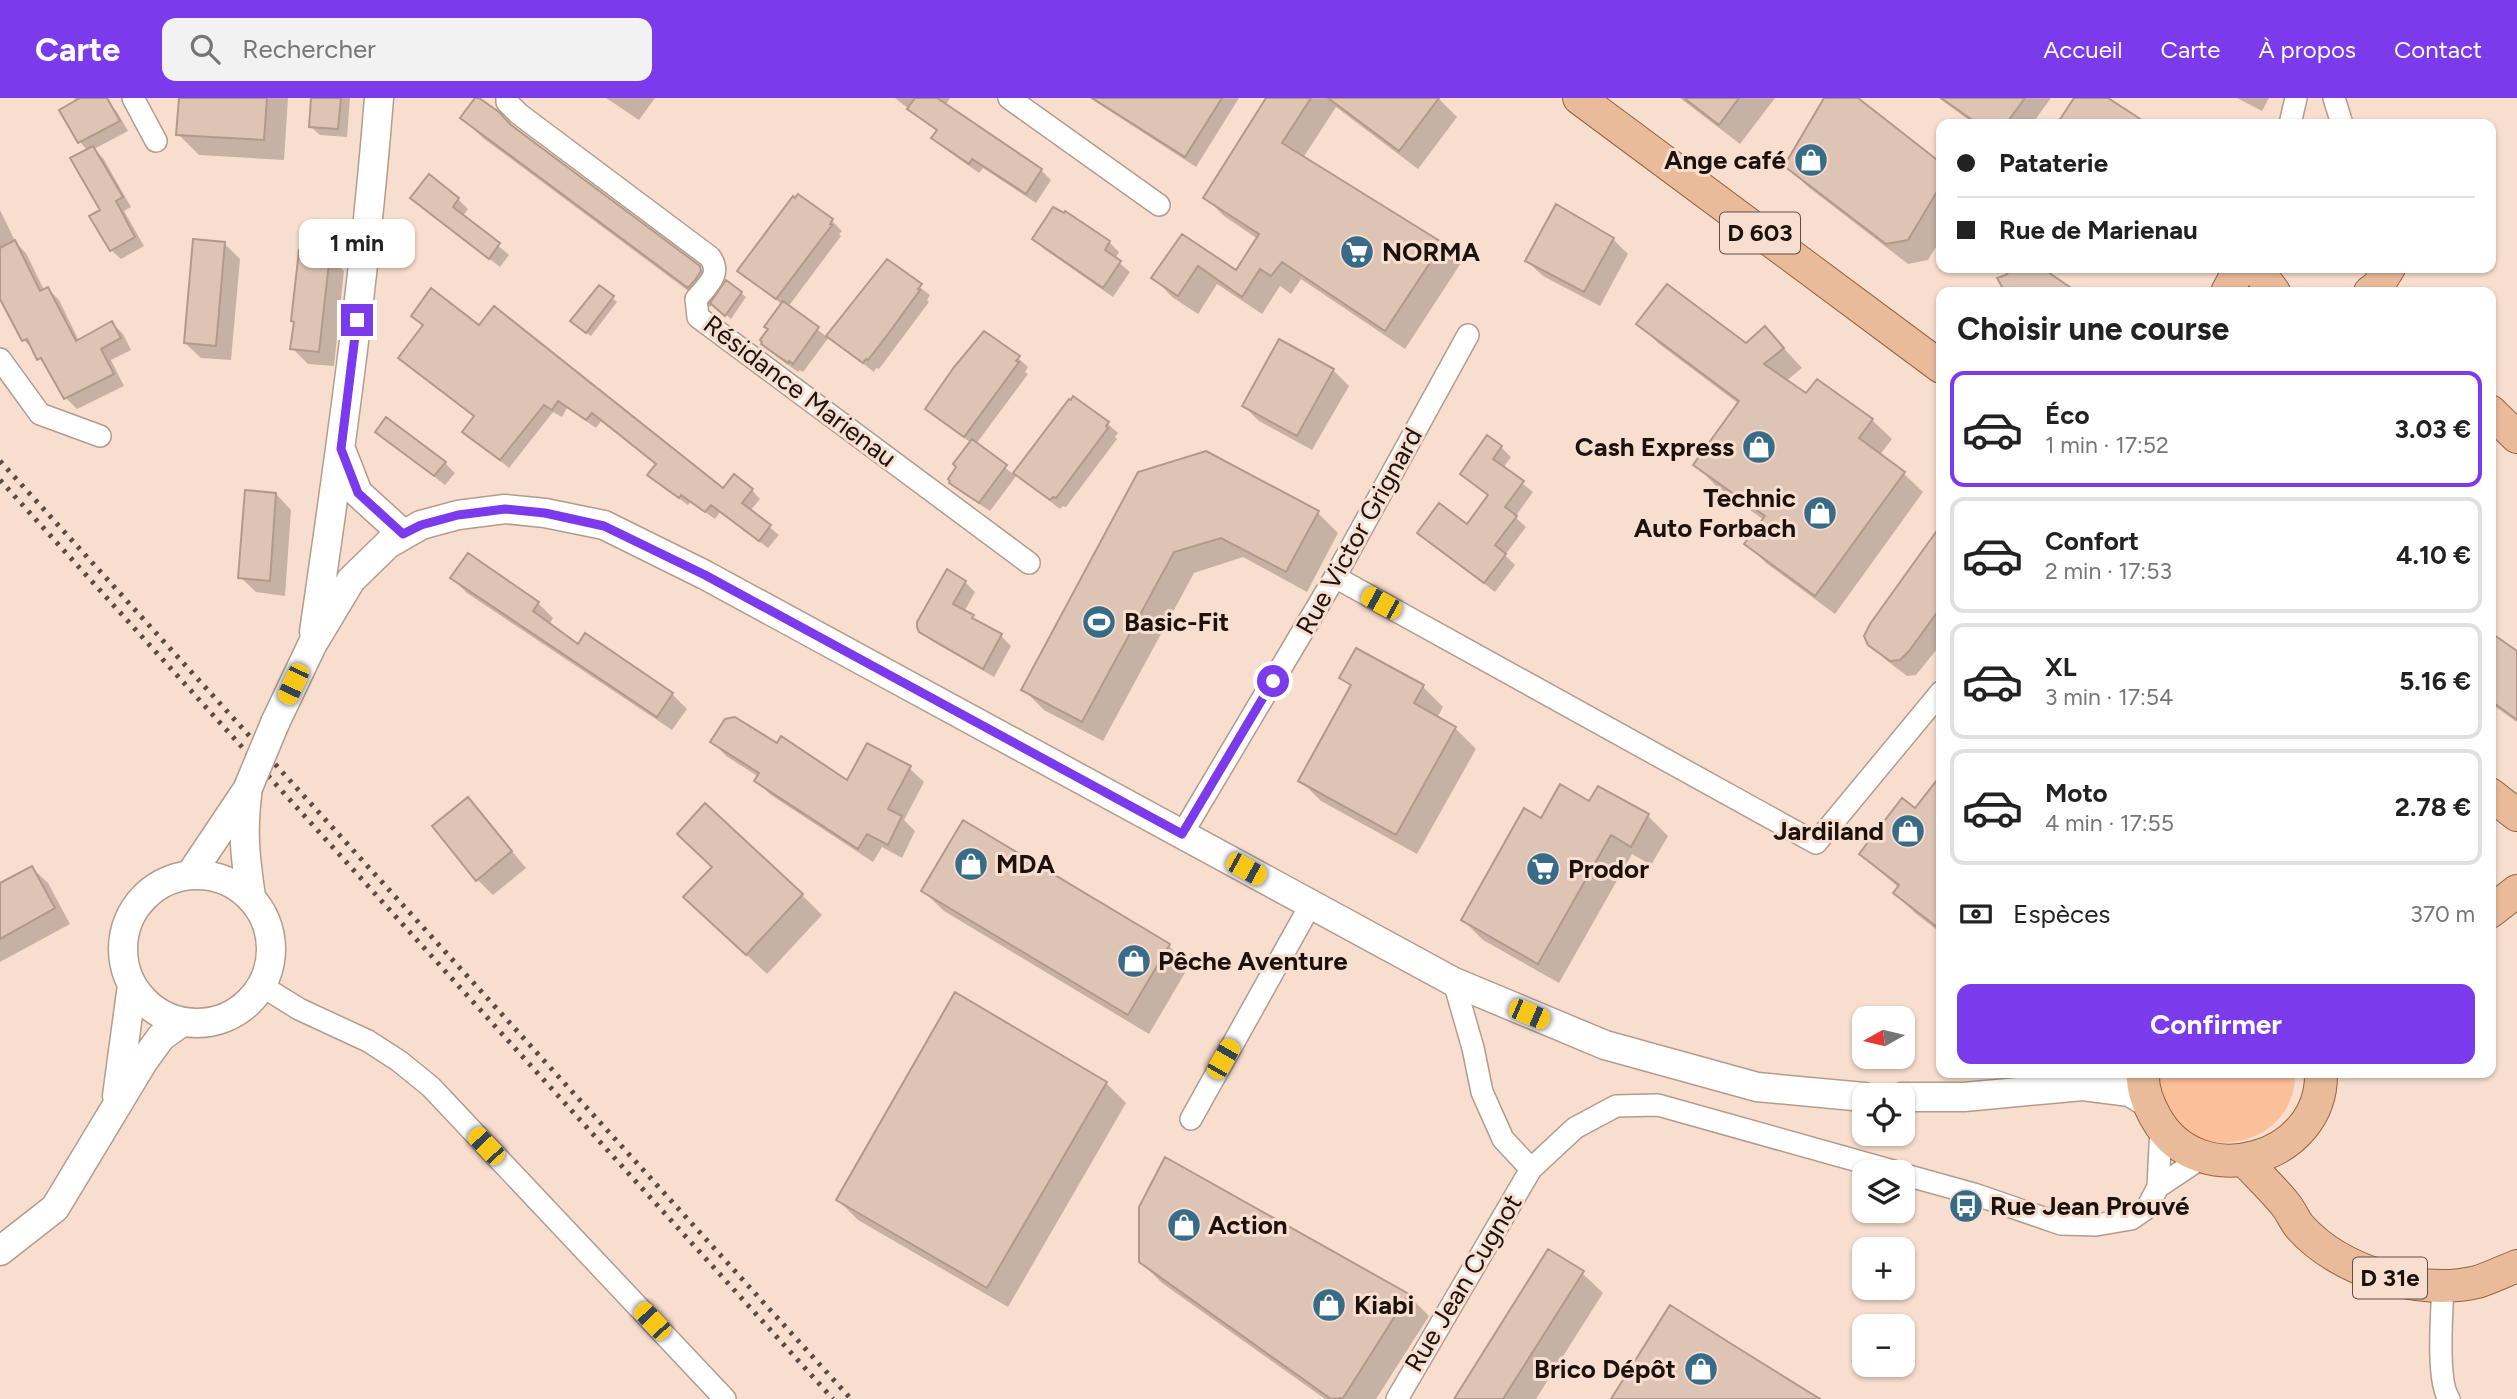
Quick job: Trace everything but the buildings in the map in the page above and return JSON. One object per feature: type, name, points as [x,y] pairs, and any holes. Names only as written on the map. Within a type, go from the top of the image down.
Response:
[{"type":"main road","points":[[312,645],[341,449],[370,217],[379,98]]},
{"type":"main road","name":"D 603","points":[[1579,98],[1936,363]]},
{"type":"main road","points":[[2496,417],[2517,437]]},
{"type":"main road","points":[[2496,442],[2517,461]]},
{"type":"main road","points":[[341,449],[358,493],[403,534]]},
{"type":"main road","points":[[190,875],[248,788],[312,645],[351,580],[388,544],[421,525],[458,515],[505,509],[545,513],[604,526],[705,575],[1454,982],[1605,1045],[1757,1087],[1852,1096]]},
{"type":"main road","points":[[248,788],[243,843],[250,897]]},
{"type":"main road","points":[[2496,799],[2517,815]]},
{"type":"main road","points":[[190,875],[212,877],[233,884],[250,897],[264,917],[271,940],[270,963],[262,986],[248,1004],[228,1017],[206,1023],[182,1022],[162,1015],[145,1002],[132,985],[124,961],[124,937],[132,914],[147,894],[167,881],[190,875]]},
{"type":"main road","points":[[2496,907],[2517,891]]},
{"type":"main road","points":[[117,1102],[132,985]]},
{"type":"main road","points":[[0,1251],[55,1208],[117,1102],[161,1037],[182,1022]]},
{"type":"main road","points":[[2083,1086],[2099,1078]]},
{"type":"main road","points":[[1915,1097],[1964,1097],[2083,1086],[2130,1092],[2151,1101],[2180,1145],[2203,1157],[2245,1161],[2267,1154],[2287,1142],[2304,1124],[2316,1102],[2319,1078]]},
{"type":"main road","points":[[2287,1142],[2287,1206]]},
{"type":"main road","points":[[2245,1161],[2287,1206]]},
{"type":"main road","name":"D 31e","points":[[2287,1206],[2298,1226],[2317,1242],[2365,1272],[2413,1284],[2443,1286],[2477,1282],[2517,1266]]},
{"type":"street","points":[[133,98],[156,141]]},
{"type":"street","name":"Résidance Marienau","points":[[507,98],[507,102],[519,114],[710,257],[716,272],[696,299],[698,317],[1028,563]]},
{"type":"street","points":[[1009,98],[1159,205]]},
{"type":"street","points":[[2291,119],[2296,98]]},
{"type":"street","points":[[2334,98],[2340,119]]},
{"type":"street","name":"Rue Victor Grignard","points":[[1182,834],[1335,578],[1468,335]]},
{"type":"street","points":[[0,359],[40,414],[100,436]]},
{"type":"street","points":[[1335,578],[1816,842],[1936,698]]},
{"type":"street","points":[[1191,1119],[1311,904]]},
{"type":"street","points":[[1454,982],[1474,1048],[1482,1093],[1503,1139],[1531,1168],[1575,1128],[1616,1106],[1658,1105],[1854,1160]]},
{"type":"street","points":[[262,986],[299,1009],[368,1041],[399,1061],[431,1087],[725,1399]]},
{"type":"street","points":[[2151,1101],[2158,1187]]},
{"type":"street","points":[[1915,1177],[2061,1224],[2096,1225],[2131,1219],[2147,1208],[2158,1187],[2203,1157]]},
{"type":"street","name":"Rue Jean Cugnot","points":[[1397,1399],[1531,1168]]},
{"type":"street","points":[[2443,1286],[2441,1352],[2447,1396]]},
{"type":"shaded area","points":[[2158,1078],[2294,1078],[2290,1100],[2277,1120],[2259,1134],[2236,1142],[2213,1142],[2191,1134],[2172,1119],[2160,1095]]},
{"type":"railway","points":[[0,461],[851,1399]]},
{"type":"railway","points":[[0,480],[833,1399]]},
{"type":"place","name":"Ange café","points":[[1811,160]]},
{"type":"place","name":"NORMA","points":[[1357,252]]},
{"type":"place","name":"Cash Express","points":[[1759,447]]},
{"type":"place","name":"Technic Auto Forbach","points":[[1820,513]]},
{"type":"place","name":"Basic-Fit","points":[[1099,622]]},
{"type":"place","name":"Jardiland","points":[[1908,831]]},
{"type":"place","name":"MDA","points":[[971,864]]},
{"type":"place","name":"Prodor","points":[[1543,869]]},
{"type":"place","name":"Pêche Aventure","points":[[1134,961]]},
{"type":"place","name":"Rue Jean Prouvé","points":[[1966,1206]]},
{"type":"place","name":"Action","points":[[1184,1225]]},
{"type":"place","name":"Kiabi","points":[[1329,1305]]},
{"type":"place","name":"Brico Dépôt","points":[[1701,1369]]},
{"type":"route","points":[[357,320],[341,449],[358,493],[403,534],[421,525],[458,515],[505,509],[545,513],[604,526],[705,575],[1182,834],[1273,681]]}]
